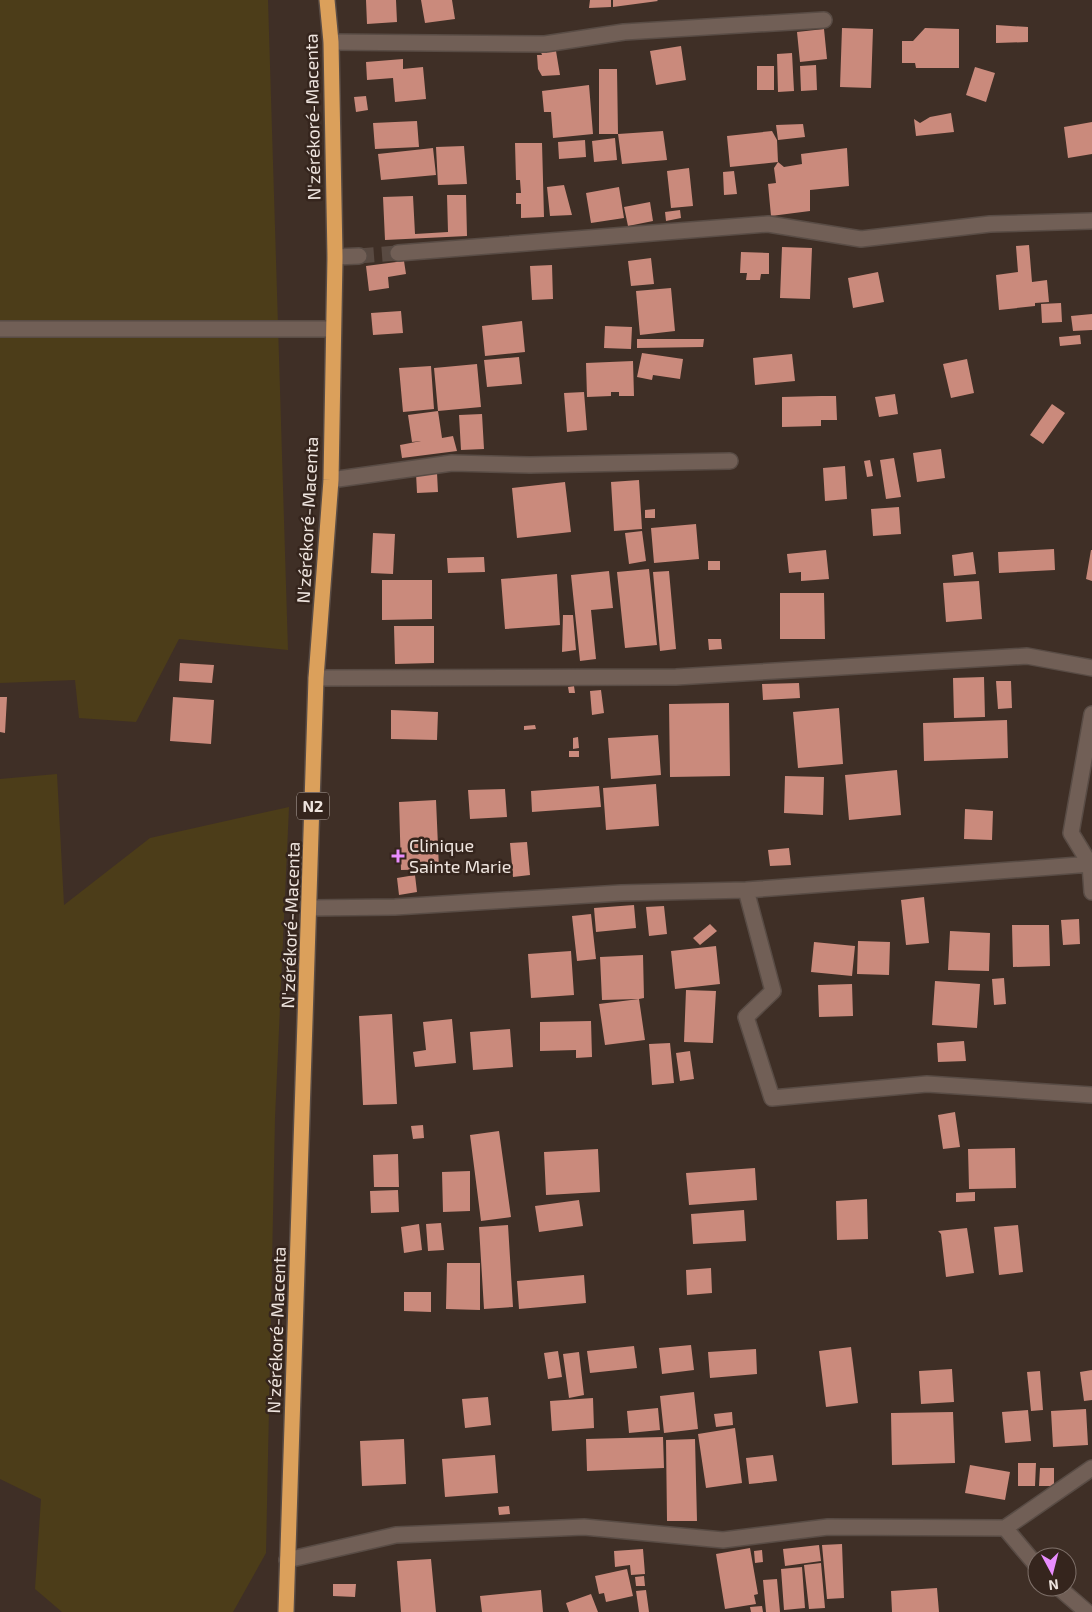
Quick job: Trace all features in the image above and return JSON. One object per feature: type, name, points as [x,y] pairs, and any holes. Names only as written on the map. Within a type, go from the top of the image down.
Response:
[{"type":"highway","name":"N'zérékoré-Macenta","points":[[286,1612],[316,678],[331,480],[332,329],[335,257],[331,42],[327,0]]},
{"type":"street","points":[[331,42],[546,44],[624,32],[824,20]]},
{"type":"street","points":[[398,253],[768,224],[861,239],[990,224],[1092,221]]},
{"type":"street","points":[[335,257],[359,256]]},
{"type":"street","points":[[0,329],[332,329]]},
{"type":"street","points":[[331,480],[452,463],[530,465],[730,461]]},
{"type":"street","points":[[316,678],[676,677],[1027,656],[1092,668]]},
{"type":"street","points":[[1092,714],[1071,833],[1091,864],[1092,892]]},
{"type":"street","points":[[310,908],[395,907],[621,893],[746,890],[1091,864]]},
{"type":"street","points":[[746,890],[773,991],[746,1017],[772,1098],[927,1084],[1092,1095]]},
{"type":"street","points":[[287,1560],[396,1534],[584,1527],[724,1540],[828,1527],[1005,1528],[1092,1468]]},
{"type":"street","points":[[1005,1528],[1027,1554]]},
{"type":"street","points":[[1069,1597],[1086,1612]]},
{"type":"shaded area","points":[[0,0],[268,0],[288,650],[179,639],[136,722],[79,718],[75,680],[0,683]]},
{"type":"shaded area","points":[[57,774],[64,905],[150,838],[289,807],[275,1118],[266,1553],[233,1612],[62,1612],[35,1589],[41,1499],[0,1479],[0,779]]},
{"type":"building","points":[[366,0],[396,0],[397,22],[367,24]]},
{"type":"building","points":[[421,0],[452,0],[455,19],[425,23]]},
{"type":"building","points":[[590,0],[611,0],[611,7],[589,8]]},
{"type":"building","points":[[613,0],[657,0],[658,1],[613,7]]},
{"type":"building","points":[[996,25],[1028,27],[1028,42],[996,43]]},
{"type":"building","points":[[842,28],[873,29],[871,88],[840,87]]},
{"type":"building","points":[[925,28],[959,29],[959,68],[916,68],[915,63],[902,63],[902,41],[913,41]]},
{"type":"building","points":[[824,29],[827,59],[800,62],[797,32]]},
{"type":"building","points":[[681,46],[686,80],[656,85],[650,51]]},
{"type":"building","points":[[556,51],[560,75],[542,76],[538,69],[537,55],[542,55],[541,52]]},
{"type":"building","points":[[792,53],[794,91],[778,92],[777,54]]},
{"type":"building","points":[[403,59],[403,69],[423,67],[426,99],[395,102],[393,78],[367,80],[366,62]]},
{"type":"building","points":[[816,65],[817,90],[801,91],[800,66]]},
{"type":"building","points":[[757,66],[774,66],[774,90],[757,90]]},
{"type":"building","points":[[975,67],[995,73],[986,102],[966,95]]},
{"type":"building","points":[[599,69],[617,69],[618,134],[599,134]]},
{"type":"building","points":[[589,85],[593,134],[553,138],[551,112],[544,112],[542,91]]},
{"type":"building","points":[[366,96],[368,110],[356,112],[354,97]]},
{"type":"building","points":[[951,113],[954,132],[916,136],[914,119],[920,123],[930,117]]},
{"type":"building","points":[[417,121],[419,147],[375,149],[373,123]]},
{"type":"building","points":[[1092,122],[1092,154],[1068,158],[1064,127]]},
{"type":"building","points":[[803,124],[805,137],[778,140],[776,125]]},
{"type":"building","points":[[663,131],[667,160],[622,164],[618,134]]},
{"type":"building","points":[[772,131],[777,140],[778,162],[730,167],[727,136]]},
{"type":"building","points":[[615,138],[617,160],[594,162],[592,141]]},
{"type":"building","points":[[585,140],[586,157],[559,159],[558,142]]},
{"type":"building","points":[[515,143],[542,143],[544,217],[521,218],[521,204],[516,204],[516,193],[521,193],[520,180],[516,180]]},
{"type":"building","points":[[464,146],[467,184],[438,185],[436,147]]},
{"type":"building","points":[[433,148],[436,175],[381,180],[378,154]]},
{"type":"building","points":[[847,148],[849,186],[810,190],[810,211],[771,216],[768,184],[776,183],[774,168],[778,162],[784,167],[802,164],[801,154]]},
{"type":"building","points":[[689,168],[693,206],[671,208],[667,171]]},
{"type":"building","points":[[734,171],[737,194],[724,195],[723,172]]},
{"type":"building","points":[[564,185],[572,215],[550,216],[547,187]]},
{"type":"building","points":[[619,187],[624,218],[591,223],[586,193]]},
{"type":"building","points":[[447,195],[466,195],[467,236],[385,240],[383,197],[413,196],[415,234],[448,232]]},
{"type":"building","points":[[650,202],[653,221],[628,226],[624,207]]},
{"type":"building","points":[[680,210],[681,218],[666,221],[665,212]]},
{"type":"building","points":[[1029,245],[1032,282],[1047,280],[1049,302],[1035,303],[1035,306],[999,310],[996,275],[1018,272],[1016,246]]},
{"type":"building","points":[[782,247],[812,248],[810,299],[780,298]]},
{"type":"building","points":[[741,252],[769,253],[769,274],[761,274],[760,280],[746,280],[747,273],[740,273]]},
{"type":"building","points":[[651,258],[654,284],[631,286],[628,261]]},
{"type":"building","points":[[404,261],[406,274],[388,277],[389,288],[369,291],[366,266]]},
{"type":"building","points":[[552,265],[553,299],[532,300],[530,266]]},
{"type":"building","points":[[878,272],[884,302],[853,308],[848,278]]},
{"type":"building","points":[[671,288],[675,331],[640,335],[636,291]]},
{"type":"building","points":[[1061,303],[1062,322],[1042,323],[1041,304]]},
{"type":"building","points":[[401,311],[403,333],[373,335],[371,313]]},
{"type":"building","points":[[1092,314],[1092,330],[1073,331],[1071,316]]},
{"type":"building","points":[[522,321],[525,352],[485,356],[482,326]]},
{"type":"building","points":[[605,326],[632,327],[631,349],[604,348]]},
{"type":"building","points":[[1080,335],[1081,344],[1060,346],[1059,337]]},
{"type":"building","points":[[637,339],[704,339],[703,347],[637,348]]},
{"type":"building","points":[[642,353],[683,359],[680,379],[653,375],[652,380],[637,377]]},
{"type":"building","points":[[792,354],[795,381],[755,385],[753,358]]},
{"type":"building","points":[[519,357],[522,384],[487,387],[484,360]]},
{"type":"building","points":[[967,359],[974,393],[951,398],[943,364]]},
{"type":"building","points":[[633,361],[634,396],[619,396],[619,392],[611,392],[611,396],[587,397],[586,363]]},
{"type":"building","points":[[477,364],[481,407],[438,411],[434,368]]},
{"type":"building","points":[[431,366],[434,409],[403,412],[399,368]]},
{"type":"building","points":[[584,392],[587,430],[567,432],[564,393]]},
{"type":"building","points":[[895,394],[898,414],[879,417],[875,397]]},
{"type":"building","points":[[836,396],[837,420],[821,420],[821,426],[782,427],[782,397]]},
{"type":"building","points":[[1052,404],[1065,413],[1043,444],[1030,435]]},
{"type":"building","points":[[438,411],[442,438],[453,436],[457,451],[402,458],[400,445],[421,441],[412,442],[408,415]]},
{"type":"building","points":[[482,414],[484,449],[461,450],[459,415]]},
{"type":"building","points":[[941,449],[945,478],[917,482],[913,453]]},
{"type":"building","points":[[894,458],[901,497],[886,499],[880,460]]},
{"type":"building","points":[[870,460],[873,476],[867,477],[864,461]]},
{"type":"building","points":[[845,466],[847,499],[825,501],[823,468]]},
{"type":"building","points":[[416,473],[437,473],[438,492],[417,493]]},
{"type":"building","points":[[639,480],[642,529],[614,531],[611,482]]},
{"type":"building","points":[[565,482],[571,532],[517,538],[512,488]]},
{"type":"building","points":[[899,507],[901,534],[873,536],[871,509]]},
{"type":"building","points":[[655,509],[655,518],[645,518],[645,510]]},
{"type":"building","points":[[696,524],[699,559],[654,563],[651,528]]},
{"type":"building","points":[[642,531],[646,561],[629,564],[625,533]]},
{"type":"building","points":[[373,533],[395,534],[393,574],[371,573]]},
{"type":"building","points":[[1054,549],[1055,570],[999,573],[998,552]]},
{"type":"building","points":[[826,550],[829,579],[801,581],[801,572],[789,573],[787,554]]},
{"type":"building","points":[[1092,550],[1092,581],[1086,579]]},
{"type":"building","points":[[973,552],[976,574],[954,576],[952,555]]},
{"type":"building","points":[[484,557],[485,572],[448,573],[447,558]]},
{"type":"building","points":[[708,561],[720,561],[720,570],[708,570]]},
{"type":"building","points":[[649,569],[657,645],[625,648],[617,572]]},
{"type":"building","points":[[609,571],[613,608],[591,610],[596,659],[580,661],[571,575]]},
{"type":"building","points":[[669,571],[676,649],[660,651],[653,572]]},
{"type":"building","points":[[557,574],[560,625],[505,629],[501,579]]},
{"type":"building","points":[[382,580],[432,580],[432,619],[382,620]]},
{"type":"building","points":[[979,581],[982,619],[946,622],[943,583]]},
{"type":"building","points":[[780,593],[824,593],[825,639],[780,639]]},
{"type":"building","points":[[563,615],[573,615],[576,650],[562,652]]},
{"type":"building","points":[[394,626],[434,626],[434,663],[395,664]]},
{"type":"building","points":[[708,639],[721,639],[722,649],[709,650]]},
{"type":"building","points":[[180,663],[214,665],[212,683],[179,681]]},
{"type":"building","points":[[984,677],[985,717],[954,718],[953,678]]},
{"type":"building","points":[[996,681],[1011,681],[1012,708],[998,709]]},
{"type":"building","points":[[799,683],[800,698],[763,700],[762,684]]},
{"type":"building","points":[[574,686],[575,693],[569,693],[568,687]]},
{"type":"building","points":[[601,690],[604,713],[592,715],[590,691]]},
{"type":"building","points":[[0,697],[7,697],[5,733],[0,732]]},
{"type":"building","points":[[173,697],[214,700],[211,744],[170,741]]},
{"type":"building","points":[[729,703],[730,776],[670,777],[669,704]]},
{"type":"building","points":[[839,708],[843,764],[798,768],[793,712]]},
{"type":"building","points":[[391,710],[438,712],[437,740],[391,739]]},
{"type":"building","points":[[1007,720],[1008,758],[924,761],[923,723]]},
{"type":"building","points":[[535,725],[536,729],[524,730],[524,726]]},
{"type":"building","points":[[658,735],[661,775],[611,779],[608,738]]},
{"type":"building","points":[[578,737],[579,748],[573,749],[573,738]]},
{"type":"building","points":[[569,751],[579,751],[579,757],[569,757]]},
{"type":"building","points":[[897,770],[901,815],[849,820],[845,775]]},
{"type":"building","points":[[785,776],[824,777],[823,815],[784,813]]},
{"type":"building","points":[[656,784],[659,826],[606,830],[603,788]]},
{"type":"building","points":[[599,786],[601,807],[532,812],[531,791]]},
{"type":"building","points":[[505,789],[507,817],[470,819],[468,790]]},
{"type":"building","points":[[436,800],[439,869],[401,870],[399,802]]},
{"type":"building","points":[[965,809],[993,811],[992,840],[964,839]]},
{"type":"building","points":[[527,842],[530,875],[513,877],[510,843]]},
{"type":"building","points":[[789,848],[791,865],[770,866],[768,850]]},
{"type":"building","points":[[415,875],[417,892],[399,895],[397,878]]},
{"type":"building","points":[[924,897],[929,943],[906,945],[901,900]]},
{"type":"building","points":[[634,905],[636,928],[596,932],[594,908]]},
{"type":"building","points":[[664,906],[667,934],[649,936],[646,907]]},
{"type":"building","points":[[591,914],[596,959],[577,961],[572,916]]},
{"type":"building","points":[[1079,919],[1080,944],[1063,945],[1061,920]]},
{"type":"building","points":[[710,924],[717,931],[700,945],[693,938]]},
{"type":"building","points":[[1012,925],[1049,925],[1050,966],[1013,967]]},
{"type":"building","points":[[950,931],[990,933],[989,971],[948,970]]},
{"type":"building","points":[[858,941],[890,942],[889,975],[857,974]]},
{"type":"building","points":[[814,942],[855,946],[852,976],[811,972]]},
{"type":"building","points":[[716,946],[720,984],[675,989],[671,951]]},
{"type":"building","points":[[571,951],[574,995],[531,998],[528,954]]},
{"type":"building","points":[[643,955],[644,998],[602,1000],[600,957]]},
{"type":"building","points":[[1004,978],[1006,1004],[994,1005],[992,979]]},
{"type":"building","points":[[935,981],[980,984],[977,1028],[932,1025]]},
{"type":"building","points":[[852,984],[853,1016],[819,1017],[818,985]]},
{"type":"building","points":[[686,990],[716,991],[713,1043],[684,1042]]},
{"type":"building","points":[[639,999],[645,1040],[605,1045],[599,1004]]},
{"type":"building","points":[[392,1014],[397,1104],[363,1105],[359,1016]]},
{"type":"building","points":[[452,1019],[456,1063],[415,1067],[413,1052],[426,1050],[423,1022]]},
{"type":"building","points":[[591,1021],[592,1057],[576,1058],[576,1050],[540,1051],[540,1022]]},
{"type":"building","points":[[510,1029],[513,1067],[473,1070],[470,1032]]},
{"type":"building","points":[[964,1041],[966,1061],[938,1062],[937,1043]]},
{"type":"building","points":[[670,1043],[674,1083],[652,1085],[649,1044]]},
{"type":"building","points":[[690,1051],[694,1079],[680,1081],[676,1053]]},
{"type":"building","points":[[955,1112],[960,1147],[943,1149],[938,1115]]},
{"type":"building","points":[[423,1125],[424,1138],[413,1139],[411,1126]]},
{"type":"building","points":[[499,1131],[511,1217],[481,1221],[470,1135]]},
{"type":"building","points":[[1015,1148],[1016,1188],[969,1189],[968,1149]]},
{"type":"building","points":[[598,1149],[600,1192],[546,1195],[544,1152]]},
{"type":"building","points":[[398,1154],[399,1187],[374,1187],[373,1155]]},
{"type":"building","points":[[755,1168],[757,1200],[689,1205],[686,1173]]},
{"type":"building","points":[[470,1171],[470,1211],[443,1212],[442,1172]]},
{"type":"building","points":[[398,1190],[399,1212],[371,1213],[370,1191]]},
{"type":"building","points":[[975,1192],[975,1201],[956,1202],[956,1193]]},
{"type":"building","points":[[867,1199],[868,1239],[837,1240],[836,1201]]},
{"type":"building","points":[[579,1200],[583,1226],[539,1232],[535,1206]]},
{"type":"building","points":[[744,1210],[746,1241],[693,1244],[691,1214]]},
{"type":"building","points":[[441,1223],[444,1250],[428,1251],[426,1224]]},
{"type":"building","points":[[419,1224],[422,1250],[404,1253],[401,1227]]},
{"type":"building","points":[[508,1225],[513,1307],[484,1309],[479,1227]]},
{"type":"building","points":[[1018,1225],[1023,1272],[999,1275],[994,1227]]},
{"type":"building","points":[[967,1228],[974,1273],[946,1277],[941,1234],[938,1231]]},
{"type":"building","points":[[447,1263],[480,1263],[480,1310],[446,1309]]},
{"type":"building","points":[[711,1268],[712,1293],[687,1295],[686,1270]]},
{"type":"building","points":[[584,1275],[586,1303],[519,1309],[517,1281]]},
{"type":"building","points":[[404,1292],[431,1292],[431,1312],[404,1311]]},
{"type":"building","points":[[691,1345],[694,1370],[662,1374],[659,1348]]},
{"type":"building","points":[[634,1346],[637,1368],[590,1373],[587,1351]]},
{"type":"building","points":[[851,1347],[858,1403],[826,1407],[819,1351]]},
{"type":"building","points":[[756,1349],[757,1374],[710,1378],[708,1352]]},
{"type":"building","points":[[558,1351],[562,1377],[548,1379],[544,1353]]},
{"type":"building","points":[[579,1352],[584,1395],[569,1398],[563,1354]]},
{"type":"building","points":[[952,1369],[954,1402],[921,1404],[919,1371]]},
{"type":"building","points":[[1092,1370],[1092,1400],[1084,1401],[1080,1372]]},
{"type":"building","points":[[1040,1371],[1043,1410],[1031,1411],[1027,1372]]},
{"type":"building","points":[[694,1392],[698,1429],[664,1433],[660,1396]]},
{"type":"building","points":[[488,1397],[491,1425],[465,1428],[462,1399]]},
{"type":"building","points":[[593,1398],[594,1428],[552,1431],[550,1401]]},
{"type":"building","points":[[658,1408],[660,1430],[629,1433],[627,1411]]},
{"type":"building","points":[[1086,1409],[1088,1445],[1053,1447],[1051,1411]]},
{"type":"building","points":[[1028,1410],[1031,1441],[1005,1443],[1002,1412]]},
{"type":"building","points":[[732,1412],[733,1425],[716,1427],[714,1414]]},
{"type":"building","points":[[953,1412],[955,1463],[892,1465],[891,1413]]},
{"type":"building","points":[[735,1428],[742,1483],[706,1488],[698,1434]]},
{"type":"building","points":[[663,1437],[664,1468],[587,1471],[586,1439]]},
{"type":"building","points":[[404,1439],[406,1484],[362,1486],[360,1441]]},
{"type":"building","points":[[695,1439],[697,1521],[667,1521],[666,1440]]},
{"type":"building","points":[[495,1455],[498,1493],[445,1497],[442,1459]]},
{"type":"building","points":[[773,1455],[777,1481],[749,1484],[746,1458]]},
{"type":"building","points":[[1018,1463],[1036,1463],[1035,1486],[1018,1486]]},
{"type":"building","points":[[970,1465],[1010,1472],[1005,1500],[965,1493]]},
{"type":"building","points":[[1040,1468],[1054,1468],[1054,1486],[1039,1486]]},
{"type":"building","points":[[509,1506],[510,1514],[499,1515],[498,1507]]},
{"type":"building","points":[[842,1544],[844,1598],[827,1599],[822,1545]]},
{"type":"building","points":[[819,1545],[821,1561],[785,1566],[783,1549]]},
{"type":"building","points":[[750,1548],[758,1594],[754,1595],[756,1604],[725,1609],[716,1554]]},
{"type":"building","points":[[643,1549],[645,1574],[631,1575],[630,1565],[615,1567],[614,1551]]},
{"type":"building","points":[[762,1550],[763,1562],[755,1563],[754,1551]]},
{"type":"building","points":[[431,1559],[436,1612],[401,1612],[397,1561]]},
{"type":"building","points":[[821,1563],[825,1608],[809,1609],[804,1565]]},
{"type":"building","points":[[802,1567],[805,1608],[784,1610],[781,1569]]},
{"type":"building","points":[[627,1569],[633,1596],[606,1602],[604,1593],[599,1594],[595,1576]]},
{"type":"building","points":[[644,1576],[645,1586],[636,1586],[635,1577]]},
{"type":"building","points":[[777,1579],[780,1612],[766,1612],[763,1580]]},
{"type":"building","points":[[333,1584],[356,1584],[355,1597],[333,1596]]},
{"type":"building","points":[[937,1588],[939,1612],[892,1612],[891,1591]]},
{"type":"building","points":[[541,1590],[543,1612],[482,1612],[480,1596]]},
{"type":"building","points":[[646,1590],[649,1612],[639,1612],[636,1591]]},
{"type":"building","points":[[591,1594],[598,1612],[569,1612],[566,1603]]},
{"type":"building","points":[[762,1606],[763,1612],[751,1612],[750,1607]]},
{"type":"tunnel","points":[[359,256],[398,253]]},
{"type":"place","name":"Clinique Sainte Marie","points":[[398,856]]}]
